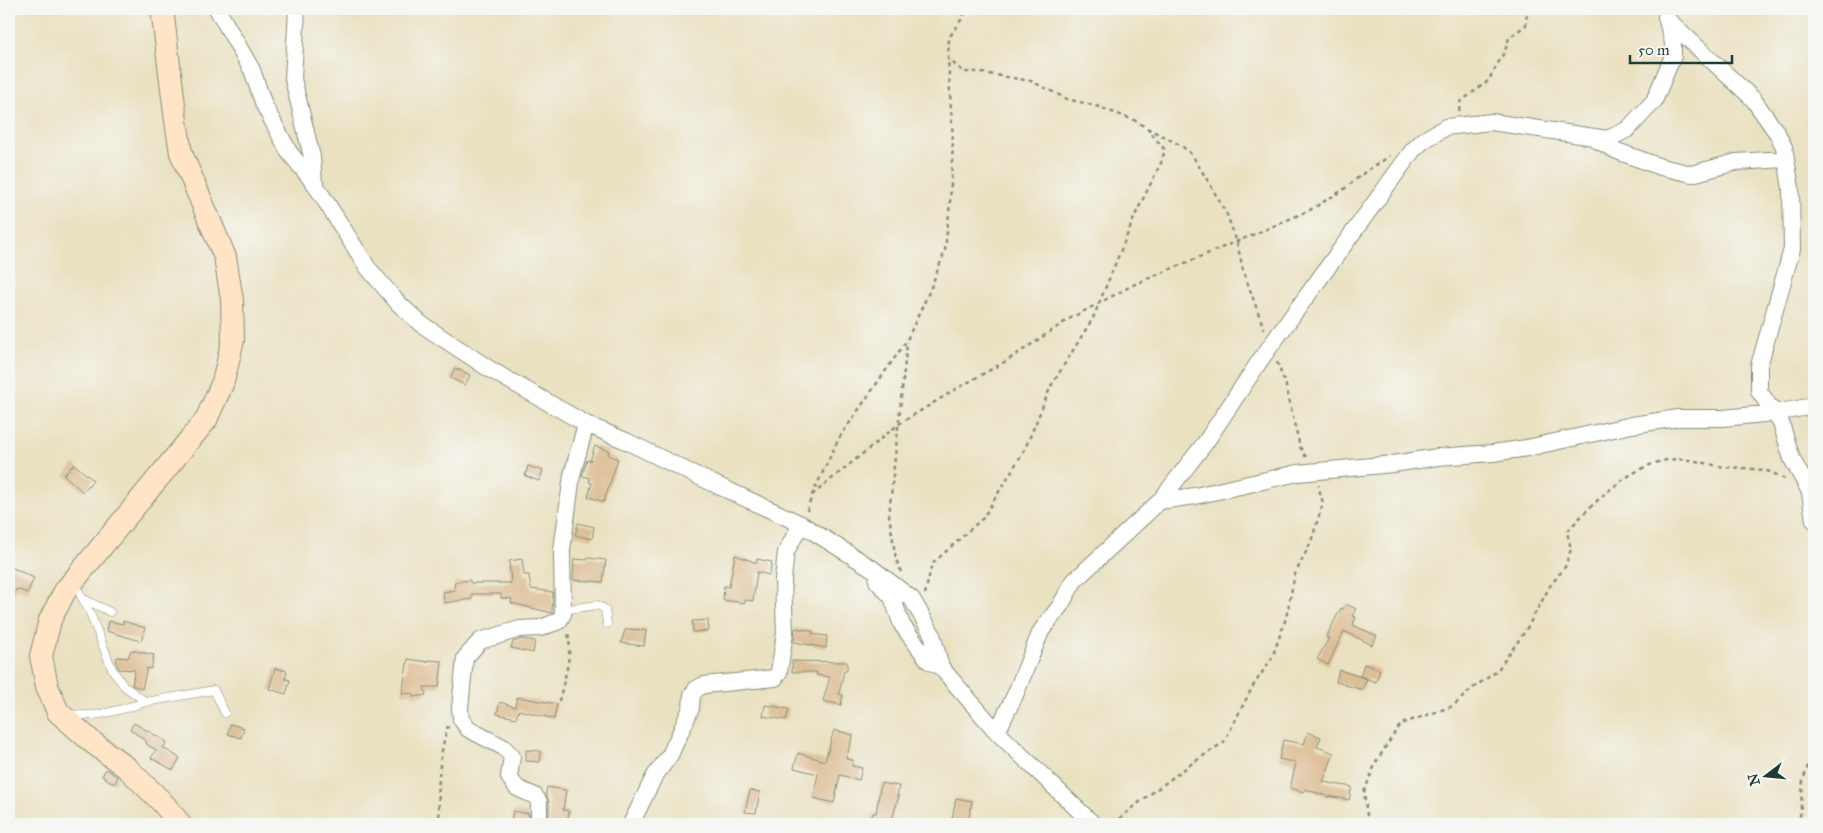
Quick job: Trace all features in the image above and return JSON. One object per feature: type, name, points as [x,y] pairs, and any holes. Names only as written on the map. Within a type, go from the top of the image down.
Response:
[{"type":"street","points":[[162,9],[181,153],[225,257],[232,300],[232,340],[223,382],[206,420],[78,590],[65,591],[50,620],[41,656],[47,686],[58,712],[92,742],[127,768],[162,802],[180,824]]},
{"type":"street","points":[[217,9],[252,70],[264,105],[289,152],[314,184],[368,268],[398,303],[421,324],[491,370],[586,424],[626,440],[710,482],[801,524],[919,598],[941,667]]},
{"type":"street","points":[[297,9],[293,79],[312,157],[314,184]]},
{"type":"street","points":[[997,732],[1015,695],[1041,632],[1060,606],[1074,581],[1160,501],[1205,443],[1261,359],[1412,150],[1424,140],[1446,127],[1491,122],[1608,138],[1628,129],[1654,101],[1673,56],[1673,43],[1664,13]]},
{"type":"street","points":[[1664,13],[1753,99],[1777,133],[1784,147],[1791,188],[1792,249],[1759,366],[1759,391],[1781,424],[1792,459],[1810,492],[1814,520]]},
{"type":"street","points":[[1591,136],[1617,152],[1661,167],[1692,174],[1736,162],[1786,158]]},
{"type":"street","points":[[1160,501],[1195,496],[1298,473],[1393,464],[1438,456],[1494,453],[1528,448],[1632,425],[1678,418],[1723,418],[1774,413],[1814,406]]},
{"type":"street","points":[[539,824],[539,802],[534,796],[517,788],[509,777],[512,756],[503,747],[468,730],[461,719],[460,708],[465,658],[480,641],[520,629],[540,628],[559,620],[563,612],[562,550],[572,475],[586,424]]},
{"type":"street","points":[[631,824],[654,777],[670,755],[691,708],[692,695],[696,689],[704,685],[775,678],[779,672],[784,633],[783,579],[786,552],[801,524]]},
{"type":"street","points":[[846,552],[892,597],[902,625],[929,661],[941,667],[997,732],[1093,824]]},
{"type":"lane","points":[[78,590],[110,612]]},
{"type":"lane","points":[[78,590],[90,612],[112,669],[124,686],[146,702]]},
{"type":"lane","points":[[563,612],[597,605],[605,609],[607,624]]},
{"type":"lane","points":[[58,712],[81,716],[102,714],[146,702],[214,690],[225,713]]},
{"type":"path","points":[[801,524],[812,495],[839,438],[907,340],[930,290],[945,251],[950,203],[953,141],[948,59],[949,38],[963,17],[965,9]]},
{"type":"path","points":[[1446,127],[1457,118],[1460,102],[1488,81],[1509,38],[1526,25],[1527,9]]},
{"type":"path","points":[[919,598],[932,564],[984,518],[1024,449],[1051,386],[1093,318],[1137,211],[1161,163],[1165,150],[1147,128],[1134,120],[1096,106],[1067,99],[1031,81],[977,72],[964,72],[948,59]]},
{"type":"path","points":[[812,495],[899,424],[1008,360],[1069,319],[1135,284],[1310,210],[1343,190],[1365,172],[1396,152]]},
{"type":"path","points":[[907,340],[889,515],[896,559],[919,598]]},
{"type":"path","points":[[1368,824],[1364,792],[1376,762],[1401,724],[1453,706],[1473,688],[1497,671],[1526,630],[1550,586],[1565,567],[1571,549],[1567,532],[1584,512],[1618,484],[1644,467],[1668,460],[1694,460],[1768,472],[1810,492]]},
{"type":"path","points":[[559,701],[569,658],[570,642],[563,612]]},
{"type":"path","points":[[440,824],[438,801],[445,735],[449,723],[461,719]]},
{"type":"path","points":[[1797,824],[1800,817],[1808,763],[1814,762]]},
{"type":"building","points":[[455,368],[470,375],[465,385],[450,378]]},
{"type":"building","points":[[595,446],[609,451],[608,455],[618,459],[604,502],[588,497],[592,483],[589,482],[590,478],[582,476],[587,460],[590,461]]},
{"type":"building","points":[[74,464],[93,480],[83,492],[64,475]]},
{"type":"building","points":[[528,466],[543,471],[539,481],[525,476]]},
{"type":"building","points":[[578,523],[594,527],[592,539],[575,535]]},
{"type":"building","points":[[735,555],[757,563],[757,559],[772,562],[769,575],[757,572],[753,601],[745,600],[745,603],[723,600],[724,586],[729,587]]},
{"type":"building","points":[[588,558],[606,560],[603,582],[573,580],[574,559],[587,560]]},
{"type":"building","points":[[522,559],[524,575],[529,575],[531,589],[553,592],[552,613],[511,603],[512,599],[501,598],[501,594],[472,594],[472,599],[444,603],[443,592],[455,590],[454,582],[470,580],[470,583],[511,583],[509,561]]},
{"type":"building","points":[[9,566],[34,578],[27,593],[17,589],[9,602]]},
{"type":"building","points":[[1346,604],[1356,609],[1352,616],[1356,617],[1353,625],[1377,636],[1372,645],[1344,631],[1328,665],[1317,659],[1329,638],[1326,637],[1341,608],[1343,609]]},
{"type":"building","points":[[708,620],[709,631],[693,632],[692,621]]},
{"type":"building","points":[[108,621],[123,624],[123,621],[145,628],[141,641],[106,631]]},
{"type":"building","points":[[795,628],[813,631],[812,634],[827,636],[826,648],[794,642]]},
{"type":"building","points":[[625,630],[646,630],[644,646],[621,643]]},
{"type":"building","points":[[522,639],[535,641],[533,653],[511,648],[513,642]]},
{"type":"building","points":[[131,650],[154,655],[151,669],[147,668],[142,689],[132,685],[135,670],[119,669],[116,663],[117,657],[128,658]]},
{"type":"building","points":[[408,659],[428,662],[428,660],[442,661],[439,687],[424,687],[426,695],[413,697],[413,693],[402,694]]},
{"type":"building","points":[[792,661],[847,662],[847,671],[844,671],[839,694],[843,695],[841,705],[823,701],[830,677],[816,675],[817,672],[792,672]]},
{"type":"building","points":[[1364,664],[1380,670],[1376,682],[1360,676]]},
{"type":"building","points":[[275,668],[287,671],[285,679],[290,680],[286,694],[269,689]]},
{"type":"building","points":[[1339,670],[1367,679],[1362,690],[1336,682]]},
{"type":"building","points":[[517,697],[557,704],[554,719],[519,710],[516,718],[497,714],[500,702],[515,707]]},
{"type":"building","points":[[765,705],[789,709],[786,720],[763,716]]},
{"type":"building","points":[[134,723],[167,742],[163,748],[180,758],[173,770],[151,758],[156,750],[146,744],[147,742],[130,729]]},
{"type":"building","points":[[230,724],[244,728],[241,738],[228,734]]},
{"type":"building","points":[[834,730],[853,735],[846,759],[853,760],[852,766],[862,768],[859,780],[840,775],[834,803],[813,798],[818,774],[794,768],[798,753],[825,761]]},
{"type":"building","points":[[1308,732],[1321,737],[1317,747],[1334,753],[1323,782],[1352,787],[1349,800],[1329,797],[1305,789],[1304,792],[1290,788],[1296,763],[1279,759],[1283,740],[1304,744]]},
{"type":"building","points":[[526,750],[541,751],[540,762],[526,761]]},
{"type":"building","points":[[106,769],[118,778],[114,784],[102,776]]},
{"type":"building","points":[[881,783],[899,786],[897,796],[899,796],[892,819],[902,822],[902,824],[870,824],[873,813],[876,813]]},
{"type":"building","points":[[547,787],[566,790],[563,810],[569,811],[567,824],[549,824]]},
{"type":"building","points":[[750,790],[760,792],[756,813],[745,812]]},
{"type":"building","points":[[956,798],[972,801],[968,824],[951,824]]},
{"type":"building","points":[[513,811],[529,814],[529,824],[511,821]]}]
